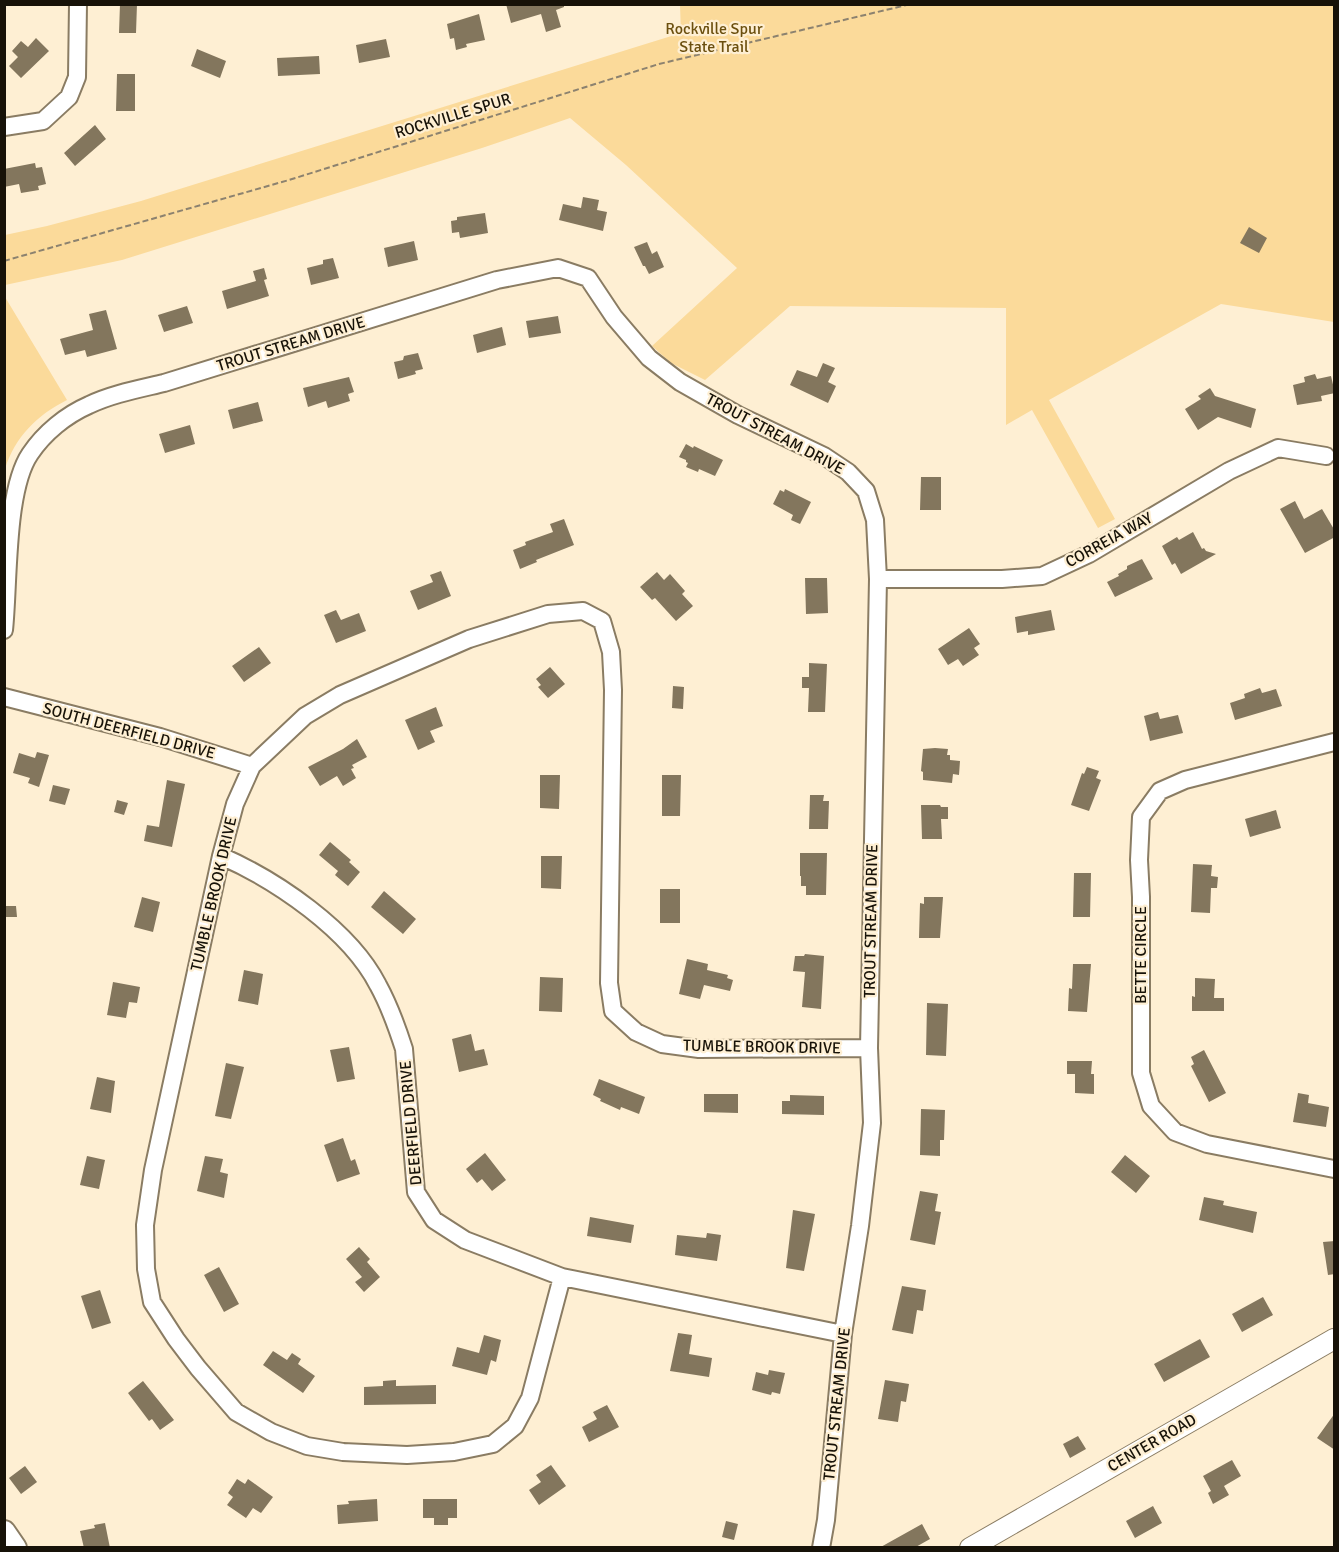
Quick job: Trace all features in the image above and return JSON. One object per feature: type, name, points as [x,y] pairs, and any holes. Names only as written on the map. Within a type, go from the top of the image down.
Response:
[{"type":"main road","points":[[4,1532],[15,1548]]},
{"type":"street","points":[[4,127],[43,121],[69,97],[77,77],[78,4]]},
{"type":"street","name":"TROUT STREAM DRIVE","points":[[4,630],[13,508],[18,487],[29,455],[54,426],[88,405],[132,391],[175,380],[496,280],[558,268],[588,279],[614,317],[649,358],[680,382],[738,415],[824,456],[848,472],[866,491],[875,520],[878,579],[869,1048],[872,1123],[860,1226],[843,1334],[822,1548]]},
{"type":"street","name":"CORREIA WAY","points":[[878,579],[1002,579],[1042,576],[1089,554],[1229,471],[1278,448],[1326,456]]},
{"type":"street","name":"TUMBLE BROOK DRIVE","points":[[562,1277],[531,1398],[515,1426],[493,1444],[454,1452],[406,1455],[343,1452],[307,1446],[271,1432],[236,1412],[198,1368],[152,1302],[146,1269],[145,1225],[153,1170],[221,856],[235,804],[252,766],[305,716],[340,696],[469,639],[548,614],[583,611],[603,621],[611,652],[613,690],[609,983],[613,1011],[636,1032],[662,1044],[699,1049],[869,1048]]},
{"type":"street","name":"SOUTH DEERFIELD DRIVE","points":[[4,697],[160,737],[252,766]]},
{"type":"street","name":"BETTE CIRCLE","points":[[1335,742],[1185,780],[1160,791],[1141,817],[1139,860],[1142,897],[1141,1073],[1151,1106],[1175,1132],[1207,1144],[1335,1169]]},
{"type":"street","name":"DEERFIELD DRIVE","points":[[221,856],[277,885],[302,904],[340,937],[362,961],[378,985],[404,1049],[416,1192],[434,1220],[465,1239],[562,1277],[843,1334]]},
{"type":"street","name":"CENTER ROAD","points":[[970,1548],[1335,1339]]},
{"type":"path","name":"ROCKVILLE SPUR","points":[[4,261],[289,180],[659,64],[911,4]]},
{"type":"green space","name":"Rockville Spur State Trail","points":[[680,5],[1334,5],[1334,322],[1221,304],[1049,400],[1115,519],[1098,528],[1032,410],[1006,425],[1006,308],[790,306],[705,380],[671,363],[652,346],[737,268],[626,165],[570,118],[482,148],[122,260],[5,285],[5,235],[141,201],[681,33]]},
{"type":"green space","points":[[5,297],[67,400],[28,428],[9,457],[5,469]]},
{"type":"building","points":[[120,4],[137,4],[136,33],[119,33]]},
{"type":"building","points":[[506,4],[564,4],[564,7],[556,10],[561,27],[546,32],[541,14],[511,23]]},
{"type":"building","points":[[479,14],[485,40],[466,44],[467,47],[456,50],[454,38],[450,39],[447,24]]},
{"type":"building","points":[[36,38],[49,51],[21,78],[9,66],[18,57],[12,51],[21,41],[28,47]]},
{"type":"building","points":[[386,39],[390,57],[359,63],[356,45]]},
{"type":"building","points":[[197,49],[226,61],[220,78],[191,66]]},
{"type":"building","points":[[319,56],[320,74],[278,76],[277,58]]},
{"type":"building","points":[[117,74],[135,74],[135,111],[116,111]]},
{"type":"building","points":[[95,125],[106,139],[75,166],[64,153]]},
{"type":"building","points":[[35,163],[36,168],[42,167],[46,184],[38,186],[39,190],[21,193],[19,184],[4,187],[4,169]]},
{"type":"building","points":[[583,197],[599,200],[597,210],[607,212],[603,231],[559,220],[563,204],[581,208]]},
{"type":"building","points":[[485,213],[488,233],[460,238],[459,232],[452,233],[451,221],[457,220],[457,217]]},
{"type":"building","points":[[1249,227],[1267,238],[1259,253],[1240,243]]},
{"type":"building","points":[[414,241],[418,260],[388,267],[384,248]]},
{"type":"building","points":[[647,242],[652,254],[657,251],[664,267],[649,274],[634,247]]},
{"type":"building","points":[[333,258],[339,278],[311,285],[307,268],[323,264],[323,260]]},
{"type":"building","points":[[264,268],[267,279],[264,280],[269,296],[227,309],[222,291],[256,281],[253,271]]},
{"type":"building","points":[[187,306],[193,323],[164,332],[158,315]]},
{"type":"building","points":[[106,310],[117,349],[87,357],[85,350],[65,355],[60,339],[93,330],[89,314]]},
{"type":"building","points":[[558,316],[561,333],[529,338],[526,321]]},
{"type":"building","points":[[502,327],[506,345],[477,353],[473,335]]},
{"type":"building","points":[[418,353],[423,369],[415,371],[416,374],[398,379],[394,362],[403,360],[404,356]]},
{"type":"building","points":[[823,363],[835,368],[828,382],[836,386],[828,403],[790,385],[797,370],[817,377]]},
{"type":"building","points":[[1315,374],[1317,379],[1331,376],[1335,393],[1321,396],[1322,401],[1297,405],[1293,385],[1305,382],[1304,377]]},
{"type":"building","points":[[349,377],[354,392],[348,394],[350,401],[328,408],[326,401],[308,407],[303,388]]},
{"type":"building","points":[[1210,388],[1215,396],[1256,409],[1251,428],[1218,417],[1198,430],[1185,409],[1201,399],[1198,396]]},
{"type":"building","points":[[258,402],[263,421],[233,429],[228,410]]},
{"type":"building","points":[[190,425],[195,444],[165,453],[159,434]]},
{"type":"building","points":[[686,444],[723,460],[715,476],[699,469],[698,472],[686,467],[688,463],[686,460],[679,457]]},
{"type":"building","points":[[921,477],[941,477],[941,510],[920,510]]},
{"type":"building","points":[[785,489],[811,502],[800,524],[791,520],[793,515],[773,504],[780,490],[784,492]]},
{"type":"building","points":[[1295,501],[1304,519],[1322,509],[1335,531],[1335,537],[1305,553],[1280,509]]},
{"type":"building","points":[[564,519],[574,545],[520,569],[513,550],[526,545],[525,542],[553,532],[550,524]]},
{"type":"building","points":[[1193,532],[1202,549],[1216,554],[1181,574],[1175,563],[1172,565],[1162,546],[1177,537],[1179,540]]},
{"type":"building","points":[[1142,559],[1153,579],[1115,597],[1107,582],[1119,576],[1118,574],[1127,569],[1127,566]]},
{"type":"building","points":[[441,571],[451,596],[418,610],[410,591],[433,582],[430,575]]},
{"type":"building","points":[[657,572],[664,580],[670,574],[685,591],[682,594],[693,606],[676,621],[655,598],[652,600],[640,587]]},
{"type":"building","points":[[805,578],[827,578],[828,613],[806,614]]},
{"type":"building","points":[[336,610],[341,620],[359,613],[366,631],[336,643],[324,615]]},
{"type":"building","points":[[1051,610],[1055,630],[1028,635],[1028,631],[1017,633],[1015,617]]},
{"type":"building","points":[[969,628],[980,644],[974,648],[979,655],[963,666],[958,659],[948,665],[938,649]]},
{"type":"building","points":[[259,647],[271,663],[244,682],[232,666]]},
{"type":"building","points":[[809,663],[827,664],[825,712],[808,712],[809,688],[802,688],[802,677],[809,677]]},
{"type":"building","points":[[550,667],[565,684],[548,698],[538,687],[541,685],[536,679]]},
{"type":"building","points":[[673,686],[684,687],[683,709],[672,708]]},
{"type":"building","points":[[1260,688],[1262,693],[1276,689],[1282,706],[1235,720],[1230,703],[1245,698],[1244,694]]},
{"type":"building","points":[[436,707],[443,726],[430,731],[435,742],[418,750],[405,720]]},
{"type":"building","points":[[1158,712],[1160,719],[1178,715],[1183,733],[1150,741],[1144,716]]},
{"type":"building","points":[[357,739],[367,757],[352,765],[354,768],[351,769],[356,778],[343,786],[337,776],[320,786],[308,767]]},
{"type":"building","points":[[923,749],[948,749],[947,755],[950,755],[950,760],[960,761],[959,775],[953,774],[952,783],[923,780],[921,771]]},
{"type":"building","points":[[37,752],[49,755],[39,787],[28,783],[30,778],[13,773],[19,753],[35,758]]},
{"type":"building","points":[[1087,767],[1099,771],[1096,778],[1101,780],[1089,811],[1071,805],[1082,773],[1084,774]]},
{"type":"building","points":[[540,775],[560,775],[559,809],[540,808]]},
{"type":"building","points":[[662,775],[681,775],[680,816],[662,816]]},
{"type":"building","points":[[167,780],[185,784],[172,847],[144,841],[147,825],[159,827]]},
{"type":"building","points":[[53,785],[70,789],[65,805],[49,801]]},
{"type":"building","points":[[810,795],[824,795],[823,801],[829,801],[828,829],[809,829]]},
{"type":"building","points":[[117,800],[128,803],[124,815],[114,812]]},
{"type":"building","points":[[921,805],[948,807],[948,819],[941,819],[942,839],[922,839]]},
{"type":"building","points":[[1276,810],[1281,828],[1250,837],[1245,819]]},
{"type":"building","points":[[330,842],[351,860],[349,862],[360,872],[348,886],[335,875],[338,871],[319,855]]},
{"type":"building","points":[[800,853],[827,853],[826,895],[806,895],[806,886],[801,886]]},
{"type":"building","points":[[541,856],[562,856],[561,889],[541,888]]},
{"type":"building","points":[[1193,864],[1212,865],[1211,876],[1218,877],[1217,888],[1211,888],[1210,913],[1191,912]]},
{"type":"building","points":[[1074,873],[1091,873],[1090,917],[1073,917]]},
{"type":"building","points":[[660,889],[680,889],[680,923],[660,923]]},
{"type":"building","points":[[384,891],[416,919],[403,934],[371,907]]},
{"type":"building","points":[[142,897],[160,902],[153,932],[134,927]]},
{"type":"building","points":[[924,897],[943,897],[940,938],[919,938],[920,903],[924,904]]},
{"type":"building","points":[[4,906],[16,906],[17,917],[4,917]]},
{"type":"building","points":[[805,954],[824,956],[821,1009],[802,1007],[805,972],[793,971],[795,956]]},
{"type":"building","points":[[687,959],[708,964],[707,970],[728,975],[727,978],[733,980],[730,991],[704,985],[700,999],[679,994]]},
{"type":"building","points":[[1073,964],[1091,964],[1087,1012],[1068,1011]]},
{"type":"building","points":[[244,970],[263,974],[258,1005],[238,1001]]},
{"type":"building","points":[[540,977],[563,978],[562,1012],[539,1011]]},
{"type":"building","points":[[1195,978],[1215,979],[1214,998],[1224,998],[1224,1011],[1192,1011]]},
{"type":"building","points":[[113,982],[140,987],[137,1003],[129,1002],[126,1018],[107,1015]]},
{"type":"building","points":[[927,1003],[948,1004],[946,1056],[926,1055]]},
{"type":"building","points":[[471,1034],[475,1051],[484,1049],[488,1065],[459,1072],[452,1039]]},
{"type":"building","points":[[349,1047],[355,1079],[337,1082],[330,1050]]},
{"type":"building","points":[[1204,1050],[1226,1093],[1209,1102],[1191,1066],[1194,1064],[1191,1057]]},
{"type":"building","points":[[1067,1061],[1092,1061],[1094,1094],[1075,1093],[1075,1074],[1067,1074]]},
{"type":"building","points":[[226,1063],[244,1067],[231,1119],[215,1116]]},
{"type":"building","points":[[97,1077],[115,1081],[111,1113],[90,1109]]},
{"type":"building","points":[[599,1079],[645,1097],[639,1114],[621,1107],[620,1110],[600,1101],[601,1099],[593,1095]]},
{"type":"building","points":[[1298,1093],[1309,1095],[1308,1103],[1329,1107],[1326,1127],[1293,1122]]},
{"type":"building","points":[[704,1094],[738,1094],[738,1113],[704,1112]]},
{"type":"building","points":[[790,1095],[824,1096],[824,1115],[782,1114],[782,1101],[790,1101]]},
{"type":"building","points":[[921,1109],[945,1110],[944,1140],[940,1140],[940,1156],[920,1155]]},
{"type":"building","points":[[343,1138],[351,1161],[355,1159],[360,1174],[337,1182],[324,1145]]},
{"type":"building","points":[[485,1153],[506,1180],[492,1191],[482,1179],[477,1183],[466,1169]]},
{"type":"building","points":[[1125,1155],[1150,1176],[1136,1193],[1111,1172]]},
{"type":"building","points":[[87,1156],[105,1160],[99,1189],[80,1185]]},
{"type":"building","points":[[205,1156],[223,1159],[220,1172],[228,1174],[224,1198],[197,1191]]},
{"type":"building","points":[[920,1191],[938,1194],[935,1211],[941,1212],[935,1245],[910,1240]]},
{"type":"building","points":[[1204,1197],[1224,1201],[1223,1205],[1257,1212],[1253,1233],[1199,1220]]},
{"type":"building","points":[[793,1210],[815,1214],[804,1271],[786,1268]]},
{"type":"building","points":[[590,1217],[634,1225],[631,1243],[587,1236]]},
{"type":"building","points":[[707,1233],[721,1235],[717,1261],[675,1255],[677,1235],[706,1238]]},
{"type":"building","points":[[1335,1241],[1335,1274],[1328,1275],[1323,1242]]},
{"type":"building","points":[[359,1247],[370,1259],[367,1262],[380,1277],[364,1292],[355,1282],[362,1277],[346,1259]]},
{"type":"building","points":[[219,1267],[239,1304],[224,1312],[204,1275]]},
{"type":"building","points":[[902,1286],[926,1290],[923,1311],[917,1310],[913,1334],[892,1330]]},
{"type":"building","points":[[100,1290],[111,1323],[92,1329],[81,1296]]},
{"type":"building","points":[[1263,1297],[1273,1315],[1242,1332],[1232,1314]]},
{"type":"building","points":[[678,1333],[692,1335],[689,1354],[712,1358],[709,1377],[670,1371]]},
{"type":"building","points":[[484,1335],[501,1340],[496,1362],[491,1360],[487,1375],[452,1366],[457,1347],[479,1353]]},
{"type":"building","points":[[1200,1339],[1210,1357],[1164,1382],[1154,1364]]},
{"type":"building","points":[[273,1351],[287,1360],[292,1353],[301,1359],[298,1364],[315,1376],[303,1393],[263,1365]]},
{"type":"building","points":[[769,1370],[785,1373],[780,1394],[772,1392],[771,1395],[752,1390],[756,1372],[768,1375]]},
{"type":"building","points":[[396,1380],[396,1386],[436,1385],[436,1404],[364,1405],[364,1387],[383,1386],[383,1381]]},
{"type":"building","points":[[885,1380],[909,1384],[906,1402],[901,1401],[898,1422],[878,1419]]},
{"type":"building","points":[[143,1381],[174,1420],[160,1430],[152,1419],[149,1421],[128,1393]]},
{"type":"building","points":[[607,1405],[619,1427],[589,1442],[582,1427],[597,1419],[593,1412]]},
{"type":"building","points":[[1335,1413],[1335,1450],[1317,1438]]},
{"type":"building","points":[[1078,1436],[1086,1449],[1070,1458],[1063,1444]]},
{"type":"building","points":[[1232,1460],[1241,1476],[1224,1486],[1229,1495],[1213,1504],[1208,1493],[1211,1491],[1203,1476]]},
{"type":"building","points":[[551,1465],[566,1486],[539,1505],[529,1490],[541,1482],[536,1475]]},
{"type":"building","points":[[25,1466],[37,1482],[21,1494],[9,1478]]},
{"type":"building","points":[[237,1479],[245,1484],[248,1479],[273,1497],[261,1513],[253,1508],[246,1518],[227,1505],[233,1497],[228,1493]]},
{"type":"building","points":[[377,1499],[378,1521],[338,1524],[337,1505],[349,1504],[348,1501]]},
{"type":"building","points":[[423,1499],[457,1499],[457,1518],[448,1518],[448,1525],[434,1525],[434,1518],[423,1518]]},
{"type":"building","points":[[1153,1506],[1162,1523],[1135,1538],[1126,1521]]},
{"type":"building","points":[[726,1521],[738,1524],[734,1540],[722,1537]]},
{"type":"building","points":[[105,1523],[110,1548],[84,1548],[80,1531]]},
{"type":"building","points":[[922,1524],[930,1539],[914,1548],[879,1548]]}]
